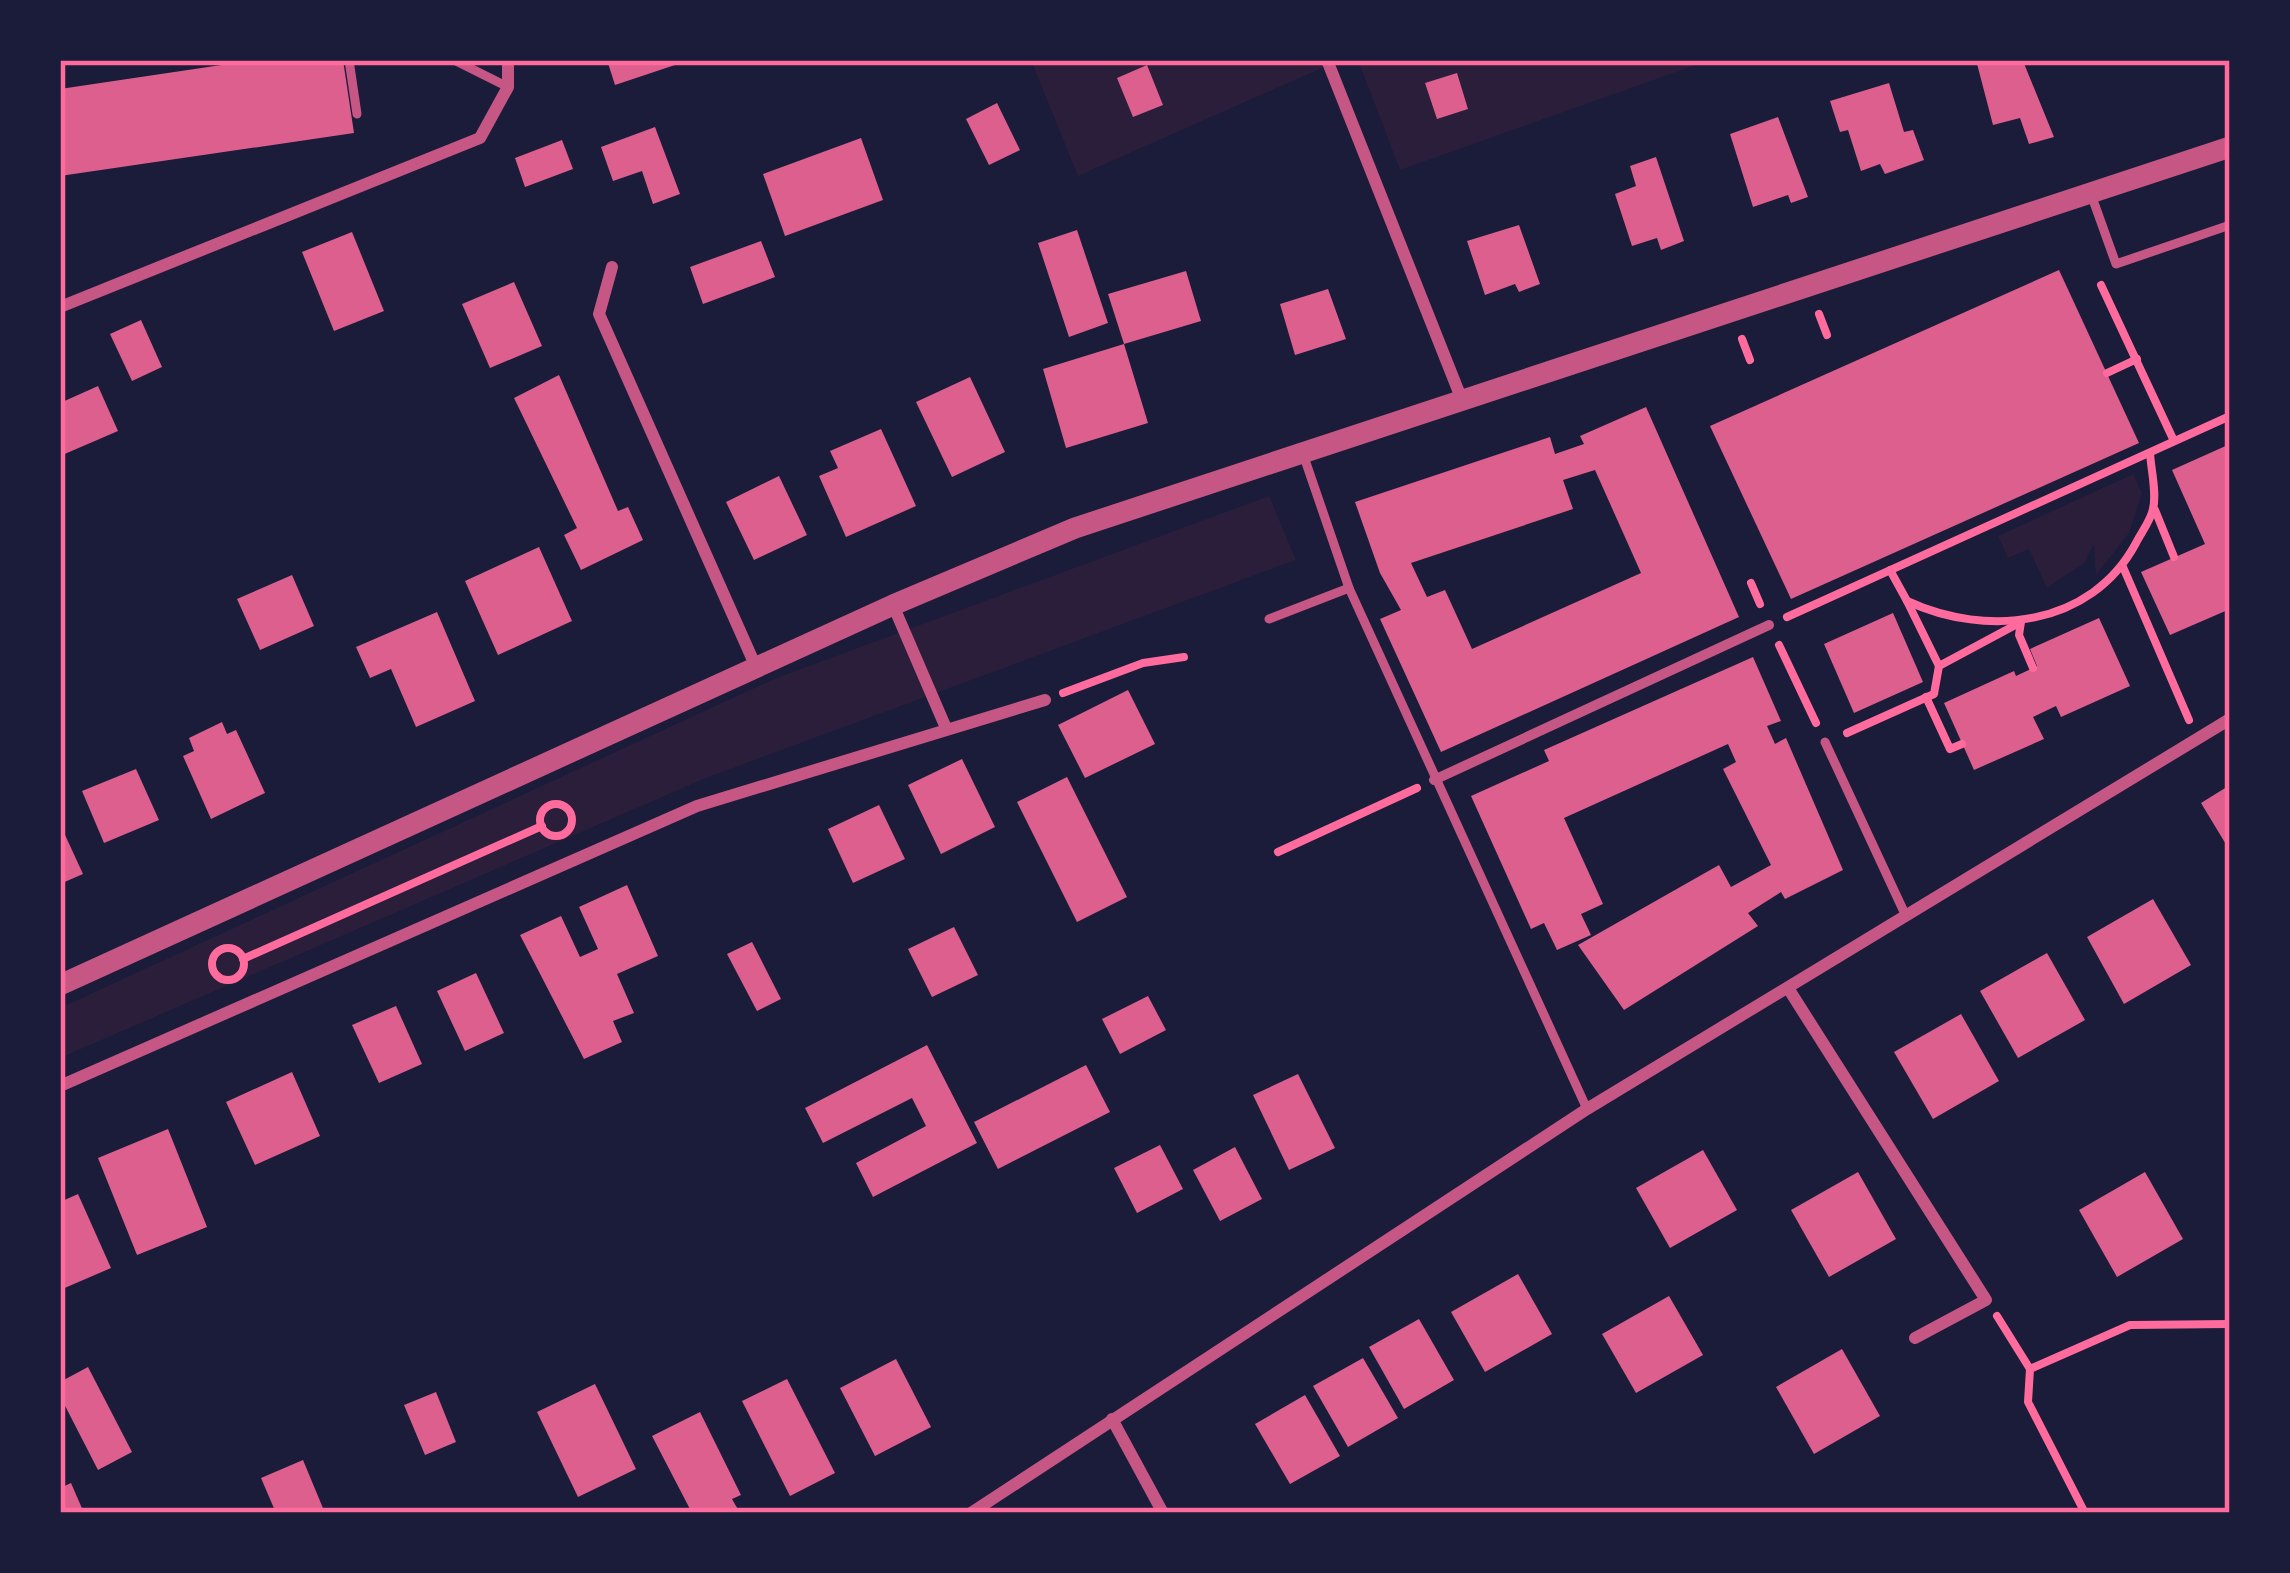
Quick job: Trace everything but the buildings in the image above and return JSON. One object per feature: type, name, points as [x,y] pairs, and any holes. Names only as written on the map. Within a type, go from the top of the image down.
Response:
[{"type":"street","points":[[60,307],[479,139],[508,87],[508,60]]},
{"type":"street","points":[[1327,60],[1462,400]]},
{"type":"street","points":[[60,985],[893,605],[1075,528],[2230,147]]},
{"type":"street","points":[[612,267],[599,314],[756,668]]},
{"type":"street","points":[[893,605],[946,728]]},
{"type":"street","points":[[1434,780],[1769,625]]},
{"type":"street","points":[[60,1086],[697,806],[1045,700]]},
{"type":"street","points":[[971,1513],[1588,1109],[2230,718]]},
{"type":"street","points":[[1788,988],[1986,1300],[1916,1338]]},
{"type":"street","points":[[1112,1419],[1163,1513]]},
{"type":"lane","points":[[350,60],[357,114]]},
{"type":"lane","points":[[454,60],[508,87]]},
{"type":"lane","points":[[2090,192],[2116,264],[2230,225]]},
{"type":"lane","points":[[1303,454],[1349,588],[1542,1019],[1588,1109]]},
{"type":"lane","points":[[1269,619],[1349,588]]},
{"type":"lane","points":[[1825,742],[1906,914]]},
{"type":"path","points":[[2093,268],[2174,441]]},
{"type":"path","points":[[1818,310],[1827,335]]},
{"type":"path","points":[[1741,336],[1750,360]]},
{"type":"path","points":[[2107,373],[2137,358]]},
{"type":"path","points":[[1769,625],[2230,416]]},
{"type":"path","points":[[2150,453],[2154,508],[2174,557]]},
{"type":"path","points":[[1939,666],[2021,622],[2094,592],[2123,567],[2154,508]]},
{"type":"path","points":[[2123,567],[2198,738]]},
{"type":"path","points":[[1751,583],[1825,742],[1934,694],[1939,666],[1890,570]]},
{"type":"path","points":[[1907,601],[1961,622],[2021,622]]},
{"type":"path","points":[[2021,622],[2019,635],[2033,668]]},
{"type":"path","points":[[1045,700],[1143,663],[1184,657]]},
{"type":"path","points":[[1926,697],[1950,749],[1962,744]]},
{"type":"path","points":[[1278,852],[1434,780]]},
{"type":"path","points":[[550,805],[565,806],[571,814],[569,829],[562,835],[551,835],[542,826],[542,812],[550,805]]},
{"type":"path","points":[[244,959],[542,826]]},
{"type":"path","points":[[223,949],[238,951],[244,959],[240,975],[230,981],[212,970],[212,959],[223,949]]},
{"type":"path","points":[[1986,1300],[2030,1369],[2028,1402],[2085,1513]]},
{"type":"path","points":[[2030,1369],[2130,1325],[2230,1324]]},
{"type":"shaded area","points":[[1031,60],[1340,60],[1078,176]]},
{"type":"shaded area","points":[[1358,60],[1710,60],[1400,170]]},
{"type":"shaded area","points":[[2133,474],[2142,493],[2129,533],[2096,575],[2094,544],[2084,563],[2047,588],[2029,549],[2008,558],[1998,536]]},
{"type":"shaded area","points":[[1269,496],[1296,560],[706,778],[60,1058],[60,1008],[774,679]]}]
